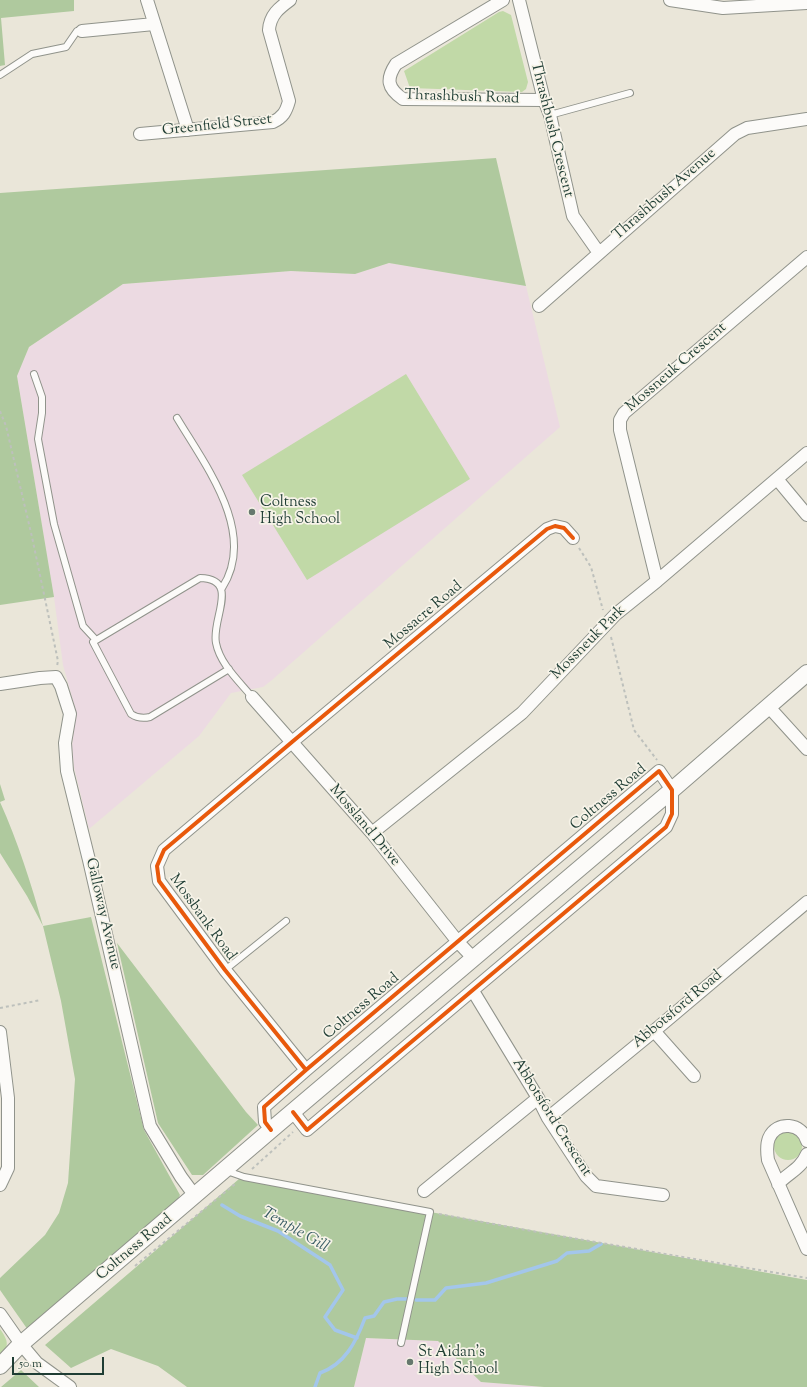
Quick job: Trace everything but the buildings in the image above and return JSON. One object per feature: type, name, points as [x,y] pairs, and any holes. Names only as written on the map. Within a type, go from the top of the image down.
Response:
[{"type":"street","points":[[147,0],[188,130]]},
{"type":"street","name":"Greenfield Street","points":[[140,134],[273,122],[281,118],[287,111],[289,102],[269,30],[269,23],[277,9],[290,0]]},
{"type":"street","name":"Thrashbush Road","points":[[504,0],[396,64],[389,74],[390,85],[394,93],[403,99],[544,100]]},
{"type":"street","name":"Thrashbush Crescent","points":[[519,0],[544,100],[550,115],[573,216],[599,253]]},
{"type":"street","points":[[670,0],[723,4],[802,2]]},
{"type":"street","points":[[82,31],[154,24]]},
{"type":"street","name":"Thrashbush Avenue","points":[[540,306],[736,134],[747,128],[807,119]]},
{"type":"street","name":"Mossneuk Crescent","points":[[657,581],[620,430],[620,420],[624,413],[807,257]]},
{"type":"street","name":"Mossneuk Park","points":[[372,833],[522,713],[616,614],[807,453]]},
{"type":"street","points":[[777,479],[807,515]]},
{"type":"street","name":"Mossacre Road","points":[[292,742],[547,529],[555,526],[564,528],[573,538]]},
{"type":"street","name":"Coltness Road","points":[[0,1366],[21,1344],[672,790],[807,673]]},
{"type":"street","points":[[0,684],[40,678],[56,678]]},
{"type":"street","name":"Galloway Avenue","points":[[56,678],[62,686],[70,714],[65,743],[67,771],[150,1126],[181,1177],[195,1196]]},
{"type":"street","name":"Mossland Drive","points":[[252,697],[372,833],[458,942],[474,959]]},
{"type":"street","points":[[768,706],[807,749]]},
{"type":"street","name":"Mossbank Road","points":[[292,742],[164,850],[156,866],[158,881],[225,970],[306,1070]]},
{"type":"street","name":"Coltness Road","points":[[271,1130],[265,1122],[264,1108],[306,1070],[659,771],[672,790]]},
{"type":"street","points":[[293,1112],[307,1130],[666,827],[672,814],[672,790]]},
{"type":"street","name":"Abbotsford Road","points":[[548,1118],[807,902]]},
{"type":"street","name":"Abbotsford Crescent","points":[[472,991],[538,1098],[548,1118],[586,1176],[596,1186],[663,1195]]},
{"type":"street","points":[[654,1031],[694,1076]]},
{"type":"street","points":[[0,1032],[8,1098],[8,1168],[0,1185]]},
{"type":"street","points":[[424,1191],[538,1098]]},
{"type":"street","points":[[807,1142],[806,1136],[801,1130],[793,1126],[782,1126],[775,1129],[769,1138],[766,1148],[768,1160],[807,1250]]},
{"type":"street","points":[[778,1184],[803,1163],[807,1154]]},
{"type":"street","points":[[0,1314],[21,1344],[37,1363],[70,1387]]},
{"type":"lane","points":[[0,76],[32,54],[66,47],[77,31],[82,31]]},
{"type":"lane","points":[[550,115],[630,93]]},
{"type":"lane","points":[[34,374],[42,397],[42,413],[38,439],[54,524],[83,626],[96,640]]},
{"type":"lane","points":[[176,418],[218,486],[228,510],[233,535],[233,562],[229,577],[222,588],[215,633],[216,643],[219,654],[252,697]]},
{"type":"lane","points":[[222,588],[217,581],[209,578],[200,578],[93,642],[131,714],[136,717],[150,717],[229,669]]},
{"type":"lane","name":"Mossbank Road","points":[[225,970],[286,921]]},
{"type":"lane","points":[[225,1170],[244,1177],[430,1212],[401,1343]]},
{"type":"path","points":[[0,411],[6,426],[18,477],[58,662],[56,678]]},
{"type":"path","points":[[573,538],[591,567],[634,730],[657,760],[659,771]]},
{"type":"path","points":[[0,1008],[41,1000]]},
{"type":"path","points":[[430,1212],[807,1278]]},
{"type":"shaded area","name":"Coltness High School","points":[[389,263],[526,286],[560,427],[272,680],[263,687],[231,693],[199,736],[89,829],[74,767],[72,747],[76,711],[63,665],[54,597],[17,376],[29,347],[123,284],[291,271],[355,274]]},
{"type":"shaded area","name":"St Aidan's High School","points":[[366,1338],[438,1341],[481,1382],[544,1387],[354,1387]]},
{"type":"green space","points":[[0,0],[74,0],[74,11],[1,18],[5,65],[0,66]]},
{"type":"green space","points":[[503,11],[511,15],[528,82],[526,89],[522,92],[410,88],[404,71],[499,12]]},
{"type":"green space","points":[[496,158],[526,286],[389,263],[355,274],[291,271],[123,284],[29,347],[17,376],[54,597],[0,605],[0,193]]},
{"type":"green space","points":[[406,374],[470,479],[307,580],[242,475]]},
{"type":"green space","points":[[0,784],[5,800],[0,802]]},
{"type":"green space","points":[[0,802],[24,863],[43,926],[27,896],[0,853]]},
{"type":"green space","points":[[91,917],[144,1130],[180,1195],[176,1203],[28,1330],[0,1290],[0,1278],[45,1235],[59,1213],[68,1183],[75,1079],[61,1001],[43,926]]},
{"type":"green space","points":[[117,943],[246,1112],[258,1125],[203,1175],[192,1175],[158,1123]]},
{"type":"green space","points":[[788,1132],[798,1136],[802,1146],[798,1156],[788,1160],[778,1156],[774,1146],[778,1136]]},
{"type":"green space","points":[[239,1179],[253,1180],[807,1280],[807,1387],[544,1387],[481,1382],[438,1341],[366,1338],[354,1387],[187,1387],[158,1366],[111,1349],[71,1368],[45,1345]]},
{"type":"green space","points":[[0,1329],[6,1339],[7,1345],[6,1349],[0,1355]]},
{"type":"green space","points":[[21,1370],[39,1387],[1,1387]]},
{"type":"waterway","name":"Temple Gill","points":[[222,1205],[240,1216],[278,1231],[330,1265],[343,1290],[325,1317],[335,1330],[357,1338]]},
{"type":"waterway","name":"Temple Gill","points":[[416,1300],[435,1300],[446,1288],[486,1283],[557,1261],[567,1253],[589,1251],[601,1244]]},
{"type":"waterway","name":"Temple Gill","points":[[315,1387],[320,1373],[329,1369],[343,1358],[358,1335],[365,1318],[374,1316],[384,1302],[397,1299],[408,1299]]},
{"type":"cycle path","points":[[306,1070],[225,970],[159,881],[157,866],[164,850],[547,529],[555,526],[564,528],[573,538]]},
{"type":"cycle path","points":[[271,1130],[265,1122],[264,1107],[659,771],[672,790],[672,814],[666,827],[307,1130],[293,1112]]},
{"type":"place","name":"Coltness High School","points":[[252,512]]},
{"type":"place","name":"St Aidan's High School","points":[[410,1362]]}]
